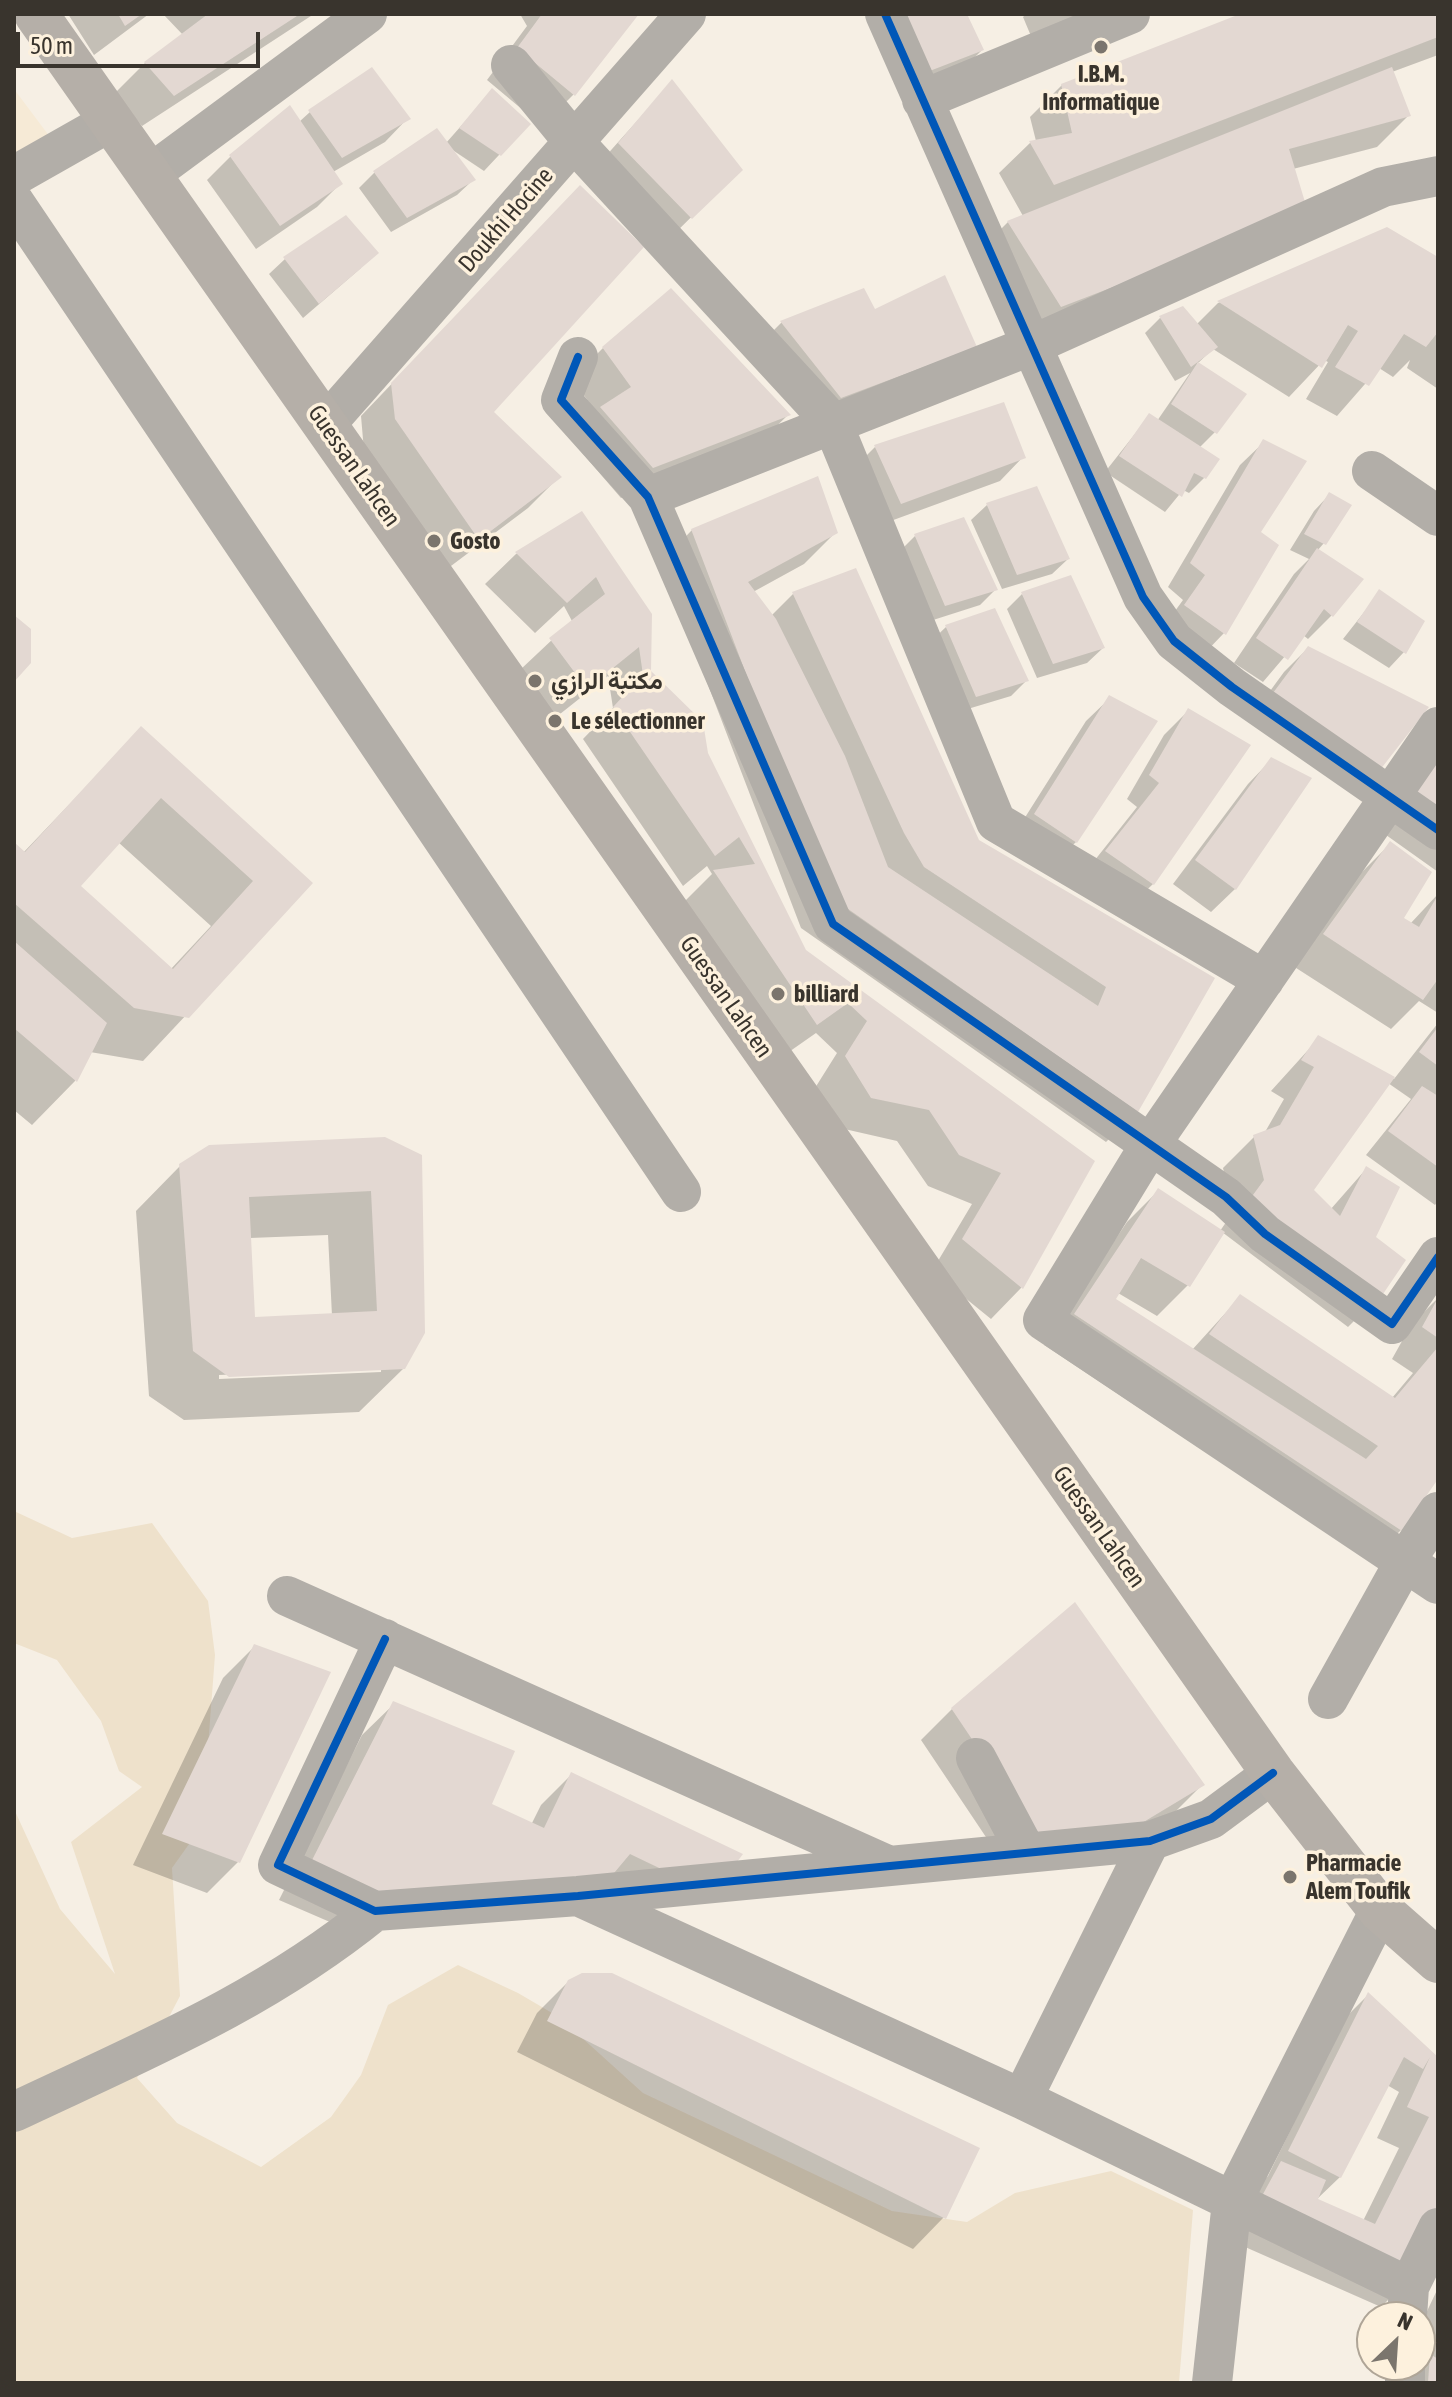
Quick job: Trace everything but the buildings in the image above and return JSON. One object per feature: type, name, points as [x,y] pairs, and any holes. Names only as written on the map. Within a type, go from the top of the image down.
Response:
[{"type":"main road","name":"Guessan Lahcen","points":[[36,14],[1273,1773],[1380,1910],[1438,1961]]},
{"type":"street","points":[[149,175],[367,14]]},
{"type":"street","name":"Doukhi Hocine","points":[[325,425],[686,14]]},
{"type":"street","points":[[885,14],[1143,597],[1174,641],[1232,687],[1438,830]]},
{"type":"street","points":[[922,100],[1130,14]]},
{"type":"street","points":[[511,65],[574,142],[832,422],[996,822],[1264,980]]},
{"type":"street","points":[[14,176],[111,121]]},
{"type":"street","points":[[648,497],[1030,346],[1383,187],[1438,176]]},
{"type":"street","points":[[14,202],[681,1192]]},
{"type":"street","points":[[578,357],[561,400],[648,497],[833,924],[1226,1197],[1265,1234],[1392,1324],[1438,1257]]},
{"type":"street","points":[[1372,471],[1438,516]]},
{"type":"street","points":[[1438,727],[1150,1145],[1043,1320],[1438,1584]]},
{"type":"street","points":[[1328,1699],[1405,1561],[1438,1512]]},
{"type":"street","points":[[287,1596],[885,1864]]},
{"type":"street","points":[[385,1639],[278,1865],[375,1911],[578,1896],[1025,1850],[1150,1841],[1211,1819],[1273,1773]]},
{"type":"street","points":[[976,1758],[1025,1850]]},
{"type":"street","points":[[1022,2099],[1150,1841]]},
{"type":"street","points":[[578,1896],[1022,2099],[1232,2202],[1406,2301]]},
{"type":"street","points":[[1212,2383],[1232,2202],[1380,1910]]},
{"type":"street","points":[[14,2112],[251,1999],[321,1955],[375,1911]]},
{"type":"street","points":[[1408,2301],[1438,2228]]},
{"type":"shaded area","points":[[14,89],[68,161],[14,203]]},
{"type":"shaded area","points":[[14,1511],[72,1538],[152,1523],[208,1601],[215,1655],[202,1826],[172,1868],[180,1996],[137,2078],[177,2123],[261,2167],[331,2117],[361,2075],[388,2005],[458,1965],[518,1993],[559,2017],[643,2093],[892,2211],[967,2222],[1015,2193],[1111,2171],[1193,2210],[1179,2383],[14,2383],[14,1809],[60,1909],[115,1974],[71,1842],[142,1787],[119,1771],[101,1721],[57,1660],[14,1643]]},
{"type":"cycle path","points":[[885,14],[1143,597],[1174,641],[1232,687],[1438,830]]},
{"type":"cycle path","points":[[578,357],[561,400],[648,497],[833,924],[1226,1197],[1265,1234],[1392,1324],[1438,1257]]},
{"type":"cycle path","points":[[385,1639],[278,1865],[375,1911],[578,1896],[1150,1841],[1211,1819],[1273,1773]]},
{"type":"place","name":"I.B.M. Informatique","points":[[1101,47]]},
{"type":"place","name":"Gosto","points":[[434,541]]},
{"type":"place","name":"مكتبة الرازي","points":[[535,681]]},
{"type":"place","name":"Le sélectionner","points":[[555,721]]},
{"type":"place","name":"billiard","points":[[778,994]]},
{"type":"place","name":"Pharmacie Alem Toufik","points":[[1290,1877]]}]
